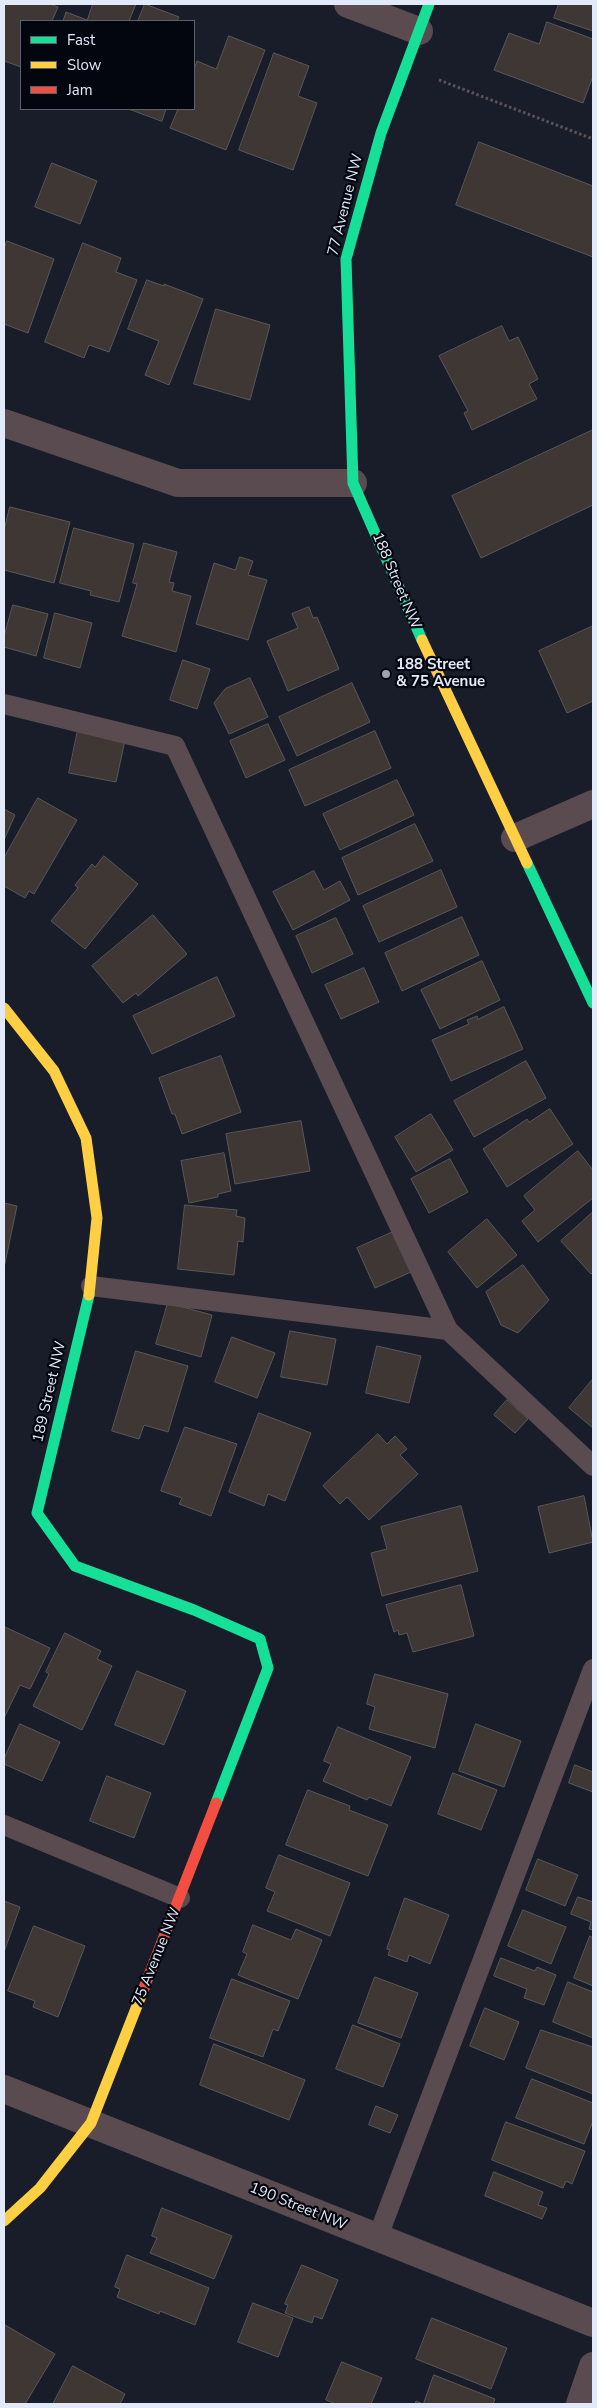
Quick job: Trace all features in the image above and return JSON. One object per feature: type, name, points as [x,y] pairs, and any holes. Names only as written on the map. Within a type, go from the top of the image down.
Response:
[{"type":"street","points":[[348,4],[419,32]]},
{"type":"street","name":"77 Avenue NW","points":[[354,483],[349,392],[346,259],[381,133],[429,4]]},
{"type":"street","points":[[4,423],[178,483],[354,483]]},
{"type":"street","name":"188 Street NW","points":[[354,483],[420,636],[593,1004]]},
{"type":"street","points":[[515,838],[593,804]]},
{"type":"street","name":"189 Street NW","points":[[4,1008],[54,1071],[86,1138],[96,1218],[91,1286],[37,1513],[76,1566],[194,1610],[260,1639],[268,1668]]},
{"type":"street","name":"75 Avenue NW","points":[[4,2221],[40,2188],[91,2123],[268,1668]]},
{"type":"street","name":"190 Street NW","points":[[4,2090],[593,2323]]},
{"type":"street","points":[[580,2404],[593,2366]]},
{"type":"lane","points":[[4,704],[175,746],[448,1330],[593,1466]]},
{"type":"lane","points":[[91,1286],[448,1330]]},
{"type":"lane","points":[[377,2239],[593,1669]]},
{"type":"lane","points":[[4,1825],[180,1898]]},
{"type":"path","points":[[439,80],[593,139]]},
{"type":"building","points":[[4,4],[50,4],[58,7],[52,20],[20,20],[20,67],[4,61]]},
{"type":"building","points":[[93,4],[136,4],[129,20],[87,20]]},
{"type":"building","points":[[145,4],[179,17],[178,20],[138,20]]},
{"type":"building","points":[[559,4],[593,4],[593,31],[554,18]]},
{"type":"building","points":[[66,12],[87,20],[63,20]]},
{"type":"building","points":[[547,22],[593,39],[593,76],[583,103],[494,70],[509,33],[539,44]]},
{"type":"building","points":[[229,36],[265,50],[226,150],[170,128],[178,110],[195,110],[195,66],[197,61],[216,69]]},
{"type":"building","points":[[274,53],[309,66],[298,96],[317,103],[293,170],[239,150]]},
{"type":"building","points":[[132,110],[166,110],[162,121]]},
{"type":"building","points":[[479,142],[593,186],[593,257],[456,205]]},
{"type":"building","points":[[52,163],[97,181],[80,224],[35,207]]},
{"type":"building","points":[[7,241],[54,259],[28,333],[4,324],[4,249]]},
{"type":"building","points":[[83,243],[121,258],[116,272],[137,280],[109,352],[89,345],[84,358],[45,342]]},
{"type":"building","points":[[147,280],[164,286],[164,284],[203,299],[169,385],[145,375],[159,341],[128,329]]},
{"type":"building","points":[[216,309],[270,325],[250,400],[194,384]]},
{"type":"building","points":[[502,326],[509,341],[518,337],[538,379],[529,384],[537,399],[472,430],[464,413],[468,411],[439,356]]},
{"type":"building","points":[[593,430],[593,505],[481,558],[452,496]]},
{"type":"building","points":[[10,507],[70,522],[54,583],[4,570],[4,531]]},
{"type":"building","points":[[74,528],[134,544],[119,602],[90,595],[91,591],[60,583]]},
{"type":"building","points":[[144,543],[177,552],[169,582],[174,583],[172,591],[191,596],[176,652],[122,636],[137,584],[133,583]]},
{"type":"building","points":[[240,557],[253,561],[248,575],[267,580],[248,640],[196,624],[214,563],[235,570]]},
{"type":"building","points":[[13,605],[48,614],[36,656],[4,647],[4,637]]},
{"type":"building","points":[[309,607],[313,618],[317,617],[339,669],[288,691],[267,641],[298,628],[292,614]]},
{"type":"building","points":[[55,613],[92,623],[80,668],[44,658]]},
{"type":"building","points":[[593,626],[593,701],[567,713],[539,651]]},
{"type":"building","points":[[183,660],[210,669],[197,709],[170,700]]},
{"type":"building","points":[[250,678],[268,717],[229,734],[214,703],[225,689]]},
{"type":"building","points":[[352,683],[370,722],[297,756],[279,717]]},
{"type":"building","points":[[268,724],[285,760],[246,778],[230,741]]},
{"type":"building","points":[[78,730],[125,740],[116,782],[69,773]]},
{"type":"building","points":[[375,731],[391,768],[305,806],[289,770]]},
{"type":"building","points":[[397,780],[414,815],[340,850],[323,814]]},
{"type":"building","points":[[38,798],[77,820],[34,894],[29,891],[25,898],[4,886],[4,858]]},
{"type":"building","points":[[4,809],[15,815],[4,840]]},
{"type":"building","points":[[415,824],[433,861],[358,895],[342,858]]},
{"type":"building","points":[[104,856],[138,884],[85,949],[51,921],[78,888],[75,885],[92,864],[95,867]]},
{"type":"building","points":[[441,870],[457,907],[379,942],[363,906]]},
{"type":"building","points":[[314,871],[324,890],[340,881],[350,900],[293,930],[273,892]]},
{"type":"building","points":[[153,915],[187,954],[138,996],[136,993],[123,1003],[92,966]]},
{"type":"building","points":[[462,917],[479,955],[402,991],[385,953]]},
{"type":"building","points":[[336,918],[353,954],[312,973],[296,936]]},
{"type":"building","points":[[482,961],[500,1000],[440,1029],[421,990]]},
{"type":"building","points":[[364,968],[379,1002],[341,1019],[325,985]]},
{"type":"building","points":[[217,977],[235,1016],[152,1054],[133,1016]]},
{"type":"building","points":[[504,1007],[523,1049],[451,1081],[432,1040],[469,1024],[467,1020],[477,1016],[478,1019]]},
{"type":"building","points":[[221,1056],[241,1112],[182,1134],[175,1114],[172,1114],[159,1078]]},
{"type":"building","points":[[526,1061],[546,1098],[474,1137],[454,1101]]},
{"type":"building","points":[[550,1109],[573,1144],[507,1187],[483,1149],[527,1119],[529,1122]]},
{"type":"building","points":[[431,1114],[453,1150],[416,1172],[395,1137]]},
{"type":"building","points":[[301,1121],[310,1171],[235,1184],[226,1134]]},
{"type":"building","points":[[578,1151],[593,1170],[593,1198],[538,1242],[522,1221],[535,1210],[524,1196]]},
{"type":"building","points":[[224,1153],[231,1191],[218,1194],[218,1197],[189,1203],[181,1161]]},
{"type":"building","points":[[450,1159],[468,1192],[429,1213],[411,1179]]},
{"type":"building","points":[[4,1203],[17,1206],[4,1268]]},
{"type":"building","points":[[185,1205],[237,1210],[236,1216],[245,1218],[243,1242],[238,1241],[234,1275],[178,1269]]},
{"type":"building","points":[[593,1212],[593,1272],[591,1274],[561,1241]]},
{"type":"building","points":[[487,1219],[517,1255],[477,1288],[448,1252]]},
{"type":"building","points":[[393,1232],[411,1272],[375,1288],[357,1248]]},
{"type":"building","points":[[523,1265],[549,1300],[518,1333],[501,1325],[486,1292]]},
{"type":"building","points":[[168,1303],[212,1315],[201,1357],[156,1344]]},
{"type":"building","points":[[290,1331],[336,1339],[327,1385],[281,1377]]},
{"type":"building","points":[[232,1337],[275,1353],[257,1398],[215,1382]]},
{"type":"building","points":[[377,1346],[421,1356],[409,1403],[366,1393]]},
{"type":"building","points":[[136,1351],[188,1366],[168,1432],[144,1425],[139,1439],[112,1431]]},
{"type":"building","points":[[593,1379],[593,1428],[569,1408]]},
{"type":"building","points":[[507,1400],[528,1419],[515,1433],[494,1415]]},
{"type":"building","points":[[259,1413],[311,1433],[285,1501],[268,1494],[264,1506],[229,1492]]},
{"type":"building","points":[[185,1427],[237,1444],[211,1516],[179,1504],[182,1498],[161,1491]]},
{"type":"building","points":[[378,1434],[387,1444],[395,1436],[407,1449],[400,1455],[418,1474],[369,1520],[347,1497],[340,1504],[323,1486]]},
{"type":"building","points":[[584,1496],[593,1542],[549,1553],[538,1507]]},
{"type":"building","points":[[461,1506],[478,1571],[382,1596],[371,1553],[387,1549],[381,1527]]},
{"type":"building","points":[[461,1585],[474,1636],[413,1652],[407,1633],[399,1635],[398,1630],[394,1632],[386,1605]]},
{"type":"building","points":[[5,1627],[50,1648],[30,1689],[20,1685],[4,1718]]},
{"type":"building","points":[[65,1633],[101,1651],[97,1659],[112,1666],[82,1730],[33,1706],[49,1674],[46,1672]]},
{"type":"building","points":[[137,1671],[186,1691],[164,1745],[115,1725]]},
{"type":"building","points":[[375,1674],[448,1694],[435,1748],[369,1729],[375,1707],[367,1704]]},
{"type":"building","points":[[20,1724],[60,1742],[42,1781],[4,1764],[4,1759]]},
{"type":"building","points":[[476,1724],[521,1741],[504,1787],[459,1771]]},
{"type":"building","points":[[338,1727],[411,1757],[391,1806],[369,1797],[367,1800],[323,1781],[331,1764],[324,1761]]},
{"type":"building","points":[[575,1765],[593,1772],[593,1792],[569,1783]]},
{"type":"building","points":[[453,1773],[497,1790],[481,1830],[438,1814]]},
{"type":"building","points":[[107,1776],[151,1793],[134,1838],[90,1821]]},
{"type":"building","points":[[308,1790],[350,1806],[349,1810],[388,1825],[368,1876],[286,1845]]},
{"type":"building","points":[[279,1855],[350,1883],[330,1936],[267,1911],[275,1892],[266,1888]]},
{"type":"building","points":[[538,1859],[578,1875],[565,1906],[526,1890]]},
{"type":"building","points":[[578,1897],[593,1902],[593,1930],[589,1929],[591,1922],[571,1914]]},
{"type":"building","points":[[405,1898],[449,1915],[430,1964],[409,1955],[407,1962],[388,1955],[390,1950],[387,1949]]},
{"type":"building","points":[[4,1901],[20,1907],[4,1952]]},
{"type":"building","points":[[523,1910],[566,1927],[551,1964],[508,1946]]},
{"type":"building","points":[[253,1925],[291,1940],[296,1929],[322,1940],[298,1999],[238,1975],[247,1954],[243,1952]]},
{"type":"building","points":[[34,1926],[85,1946],[58,2017],[33,2007],[35,2001],[8,1991]]},
{"type":"building","points":[[590,1936],[593,1938],[593,1986],[574,1978]]},
{"type":"building","points":[[501,1958],[535,1971],[537,1967],[556,1975],[544,2005],[524,1998],[527,1989],[494,1976]]},
{"type":"building","points":[[375,1977],[418,1993],[401,2038],[358,2023]]},
{"type":"building","points":[[232,1979],[290,2001],[278,2031],[273,2029],[263,2057],[210,2038]]},
{"type":"building","points":[[568,1982],[593,1992],[593,2038],[553,2022]]},
{"type":"building","points":[[485,2008],[519,2022],[504,2060],[470,2046]]},
{"type":"building","points":[[353,2025],[400,2044],[383,2087],[336,2069]]},
{"type":"building","points":[[541,2030],[593,2047],[593,2094],[526,2068]]},
{"type":"building","points":[[214,2044],[305,2080],[289,2120],[200,2085]]},
{"type":"building","points":[[532,2079],[593,2103],[593,2121],[584,2144],[516,2118]]},
{"type":"building","points":[[376,2106],[398,2115],[390,2133],[369,2125]]},
{"type":"building","points":[[506,2122],[585,2151],[572,2184],[566,2181],[563,2188],[492,2160]]},
{"type":"building","points":[[494,2172],[543,2192],[538,2205],[547,2208],[542,2219],[485,2196]]},
{"type":"building","points":[[162,2208],[232,2236],[214,2279],[150,2253],[157,2238],[152,2236]]},
{"type":"building","points":[[127,2255],[209,2288],[195,2325],[160,2311],[159,2314],[117,2297],[120,2289],[115,2287]]},
{"type":"building","points":[[302,2265],[338,2280],[322,2319],[314,2316],[312,2323],[285,2313],[288,2305],[285,2304]]},
{"type":"building","points":[[253,2303],[293,2318],[278,2357],[238,2342]]},
{"type":"building","points":[[432,2318],[507,2348],[491,2389],[416,2359]]},
{"type":"building","points":[[5,2325],[55,2354],[25,2404],[4,2404]]},
{"type":"building","points":[[342,2362],[382,2378],[371,2404],[336,2404],[326,2400]]},
{"type":"building","points":[[73,2366],[125,2394],[120,2404],[53,2404]]},
{"type":"building","points":[[434,2375],[495,2399],[493,2404],[423,2404]]},
{"type":"traffic: fast","points":[[422,640],[353,483],[346,259],[381,133],[429,4]]},
{"type":"traffic: fast","points":[[527,863],[593,1003]]},
{"type":"traffic: fast","points":[[89,1295],[37,1513],[75,1566],[194,1610],[260,1639],[268,1668],[216,1803]]},
{"type":"traffic: slow","points":[[422,640],[527,863]]},
{"type":"traffic: slow","points":[[4,1008],[54,1071],[86,1138],[97,1218],[89,1295]]},
{"type":"traffic: slow","points":[[4,2221],[40,2188],[91,2123],[144,1988]]},
{"type":"traffic: jam","points":[[144,1988],[216,1803]]},
{"type":"place","name":"188 Street & 75 Avenue","points":[[386,674]]}]
